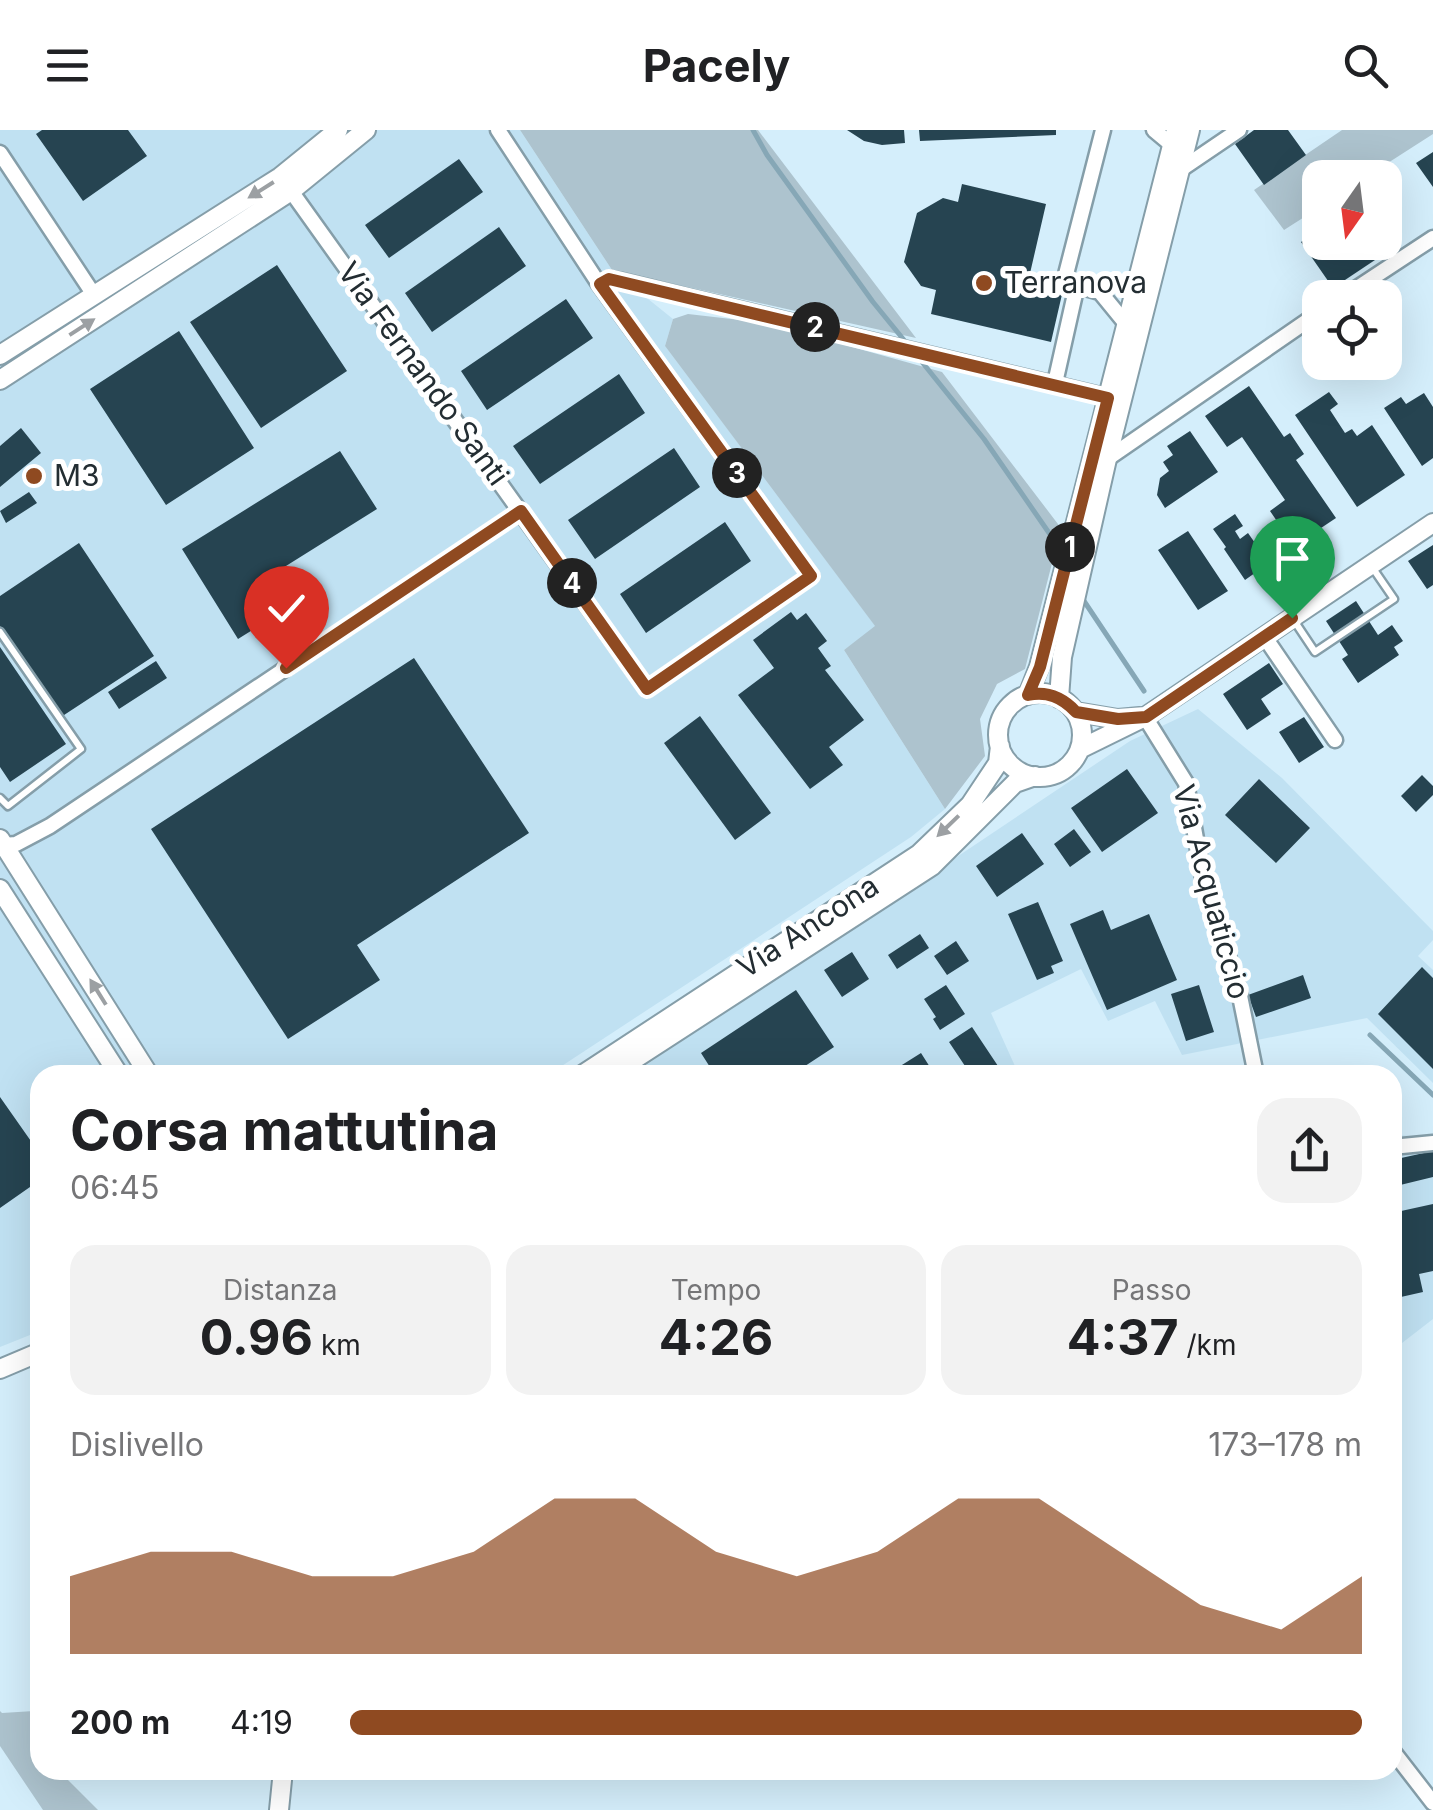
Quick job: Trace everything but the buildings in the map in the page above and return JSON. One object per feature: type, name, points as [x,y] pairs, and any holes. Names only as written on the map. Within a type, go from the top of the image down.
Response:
[{"type":"main road","points":[[0,354],[280,178],[338,130]]},
{"type":"main road","points":[[0,380],[291,191],[366,130]]},
{"type":"main road","points":[[1059,698],[1062,657],[1107,459],[1190,130]]},
{"type":"main road","points":[[1028,695],[1040,667],[1174,138]]},
{"type":"main road","points":[[1080,749],[1146,717],[1433,523]]},
{"type":"main road","points":[[1076,712],[1082,730],[1080,749],[1062,771],[1035,776],[1017,770],[1004,755],[999,728],[1006,711],[1028,695],[1059,698],[1076,712],[1118,719],[1146,717]]},
{"type":"main road","name":"Via Ancona","points":[[597,1065],[919,854],[970,805],[998,763],[1000,746]]},
{"type":"main road","name":"Via Ancona","points":[[625,1065],[932,866],[1015,783],[1035,776]]},
{"type":"main road","points":[[6,848],[143,1065]]},
{"type":"main road","points":[[0,888],[114,1065]]},
{"type":"main road","points":[[0,1369],[30,1356]]},
{"type":"main road","points":[[279,1810],[282,1780]]},
{"type":"street","points":[[498,130],[600,284],[609,279],[622,281],[1108,398]]},
{"type":"street","points":[[1103,130],[1064,282],[1100,292],[1127,326]]},
{"type":"street","points":[[1154,130],[1174,138]]},
{"type":"street","points":[[1180,170],[1239,130]]},
{"type":"street","points":[[0,153],[94,295]]},
{"type":"street","name":"Via Fernando Santi","points":[[291,191],[647,689],[811,576],[600,284]]},
{"type":"street","points":[[1369,280],[1433,238]]},
{"type":"street","points":[[1054,383],[1077,285]]},
{"type":"street","points":[[1107,459],[1302,324]]},
{"type":"street","points":[[6,848],[21,852],[50,826],[521,511]]},
{"type":"street","points":[[1264,636],[1335,740]]},
{"type":"street","name":"Via Acquaticcio","points":[[1146,717],[1186,783],[1203,878],[1238,991],[1254,1065]]},
{"type":"street","points":[[1402,1146],[1433,1143]]},
{"type":"street","points":[[1402,1760],[1428,1787],[1433,1803]]},
{"type":"lane","points":[[1292,618],[1316,652],[1394,599],[1371,565]]},
{"type":"lane","points":[[0,632],[81,750],[8,806],[0,798]]},
{"type":"shaded area","points":[[0,130],[520,130],[612,270],[673,319],[665,346],[876,627],[844,650],[945,809],[911,837],[563,1065],[30,1065],[30,1335],[0,1347]]},
{"type":"shaded area","points":[[520,130],[758,130],[916,338],[612,270]]},
{"type":"shaded area","points":[[1342,130],[1433,130],[1433,134],[1392,160],[1302,160],[1302,218],[1284,230],[1254,190]]},
{"type":"shaded area","points":[[688,314],[766,323],[942,372],[1061,528],[1025,669],[997,684],[980,719],[985,756],[945,809],[844,650],[875,626],[665,346],[673,319]]},
{"type":"shaded area","points":[[1198,709],[1282,778],[1433,931],[1433,940],[1418,956],[1433,970],[1433,1083],[1367,1018],[1182,1055],[1155,1001],[1108,1021],[1081,969],[991,1013],[1014,1065],[646,1065],[1130,741]]},
{"type":"shaded area","points":[[1402,1135],[1433,1137],[1433,1319],[1402,1343]]},
{"type":"shaded area","points":[[0,1711],[30,1711],[30,1780],[68,1780],[98,1810],[43,1810],[0,1746]]},
{"type":"waterway","points":[[753,130],[767,155],[908,345]]},
{"type":"waterway","points":[[918,357],[984,439],[1056,543]]},
{"type":"waterway","points":[[1082,598],[1144,691]]},
{"type":"waterway","points":[[1370,1035],[1402,1065]]},
{"type":"waterway","points":[[1402,1065],[1433,1095]]},
{"type":"place","name":"Terranova","points":[[984,283]]},
{"type":"place","name":"M3","points":[[34,476]]},
{"type":"route","points":[[286,668],[521,511],[647,689],[811,576],[600,284],[609,279],[1108,398],[1040,667],[1028,695],[1049,694],[1076,712],[1105,718],[1146,717],[1292,618]]}]
